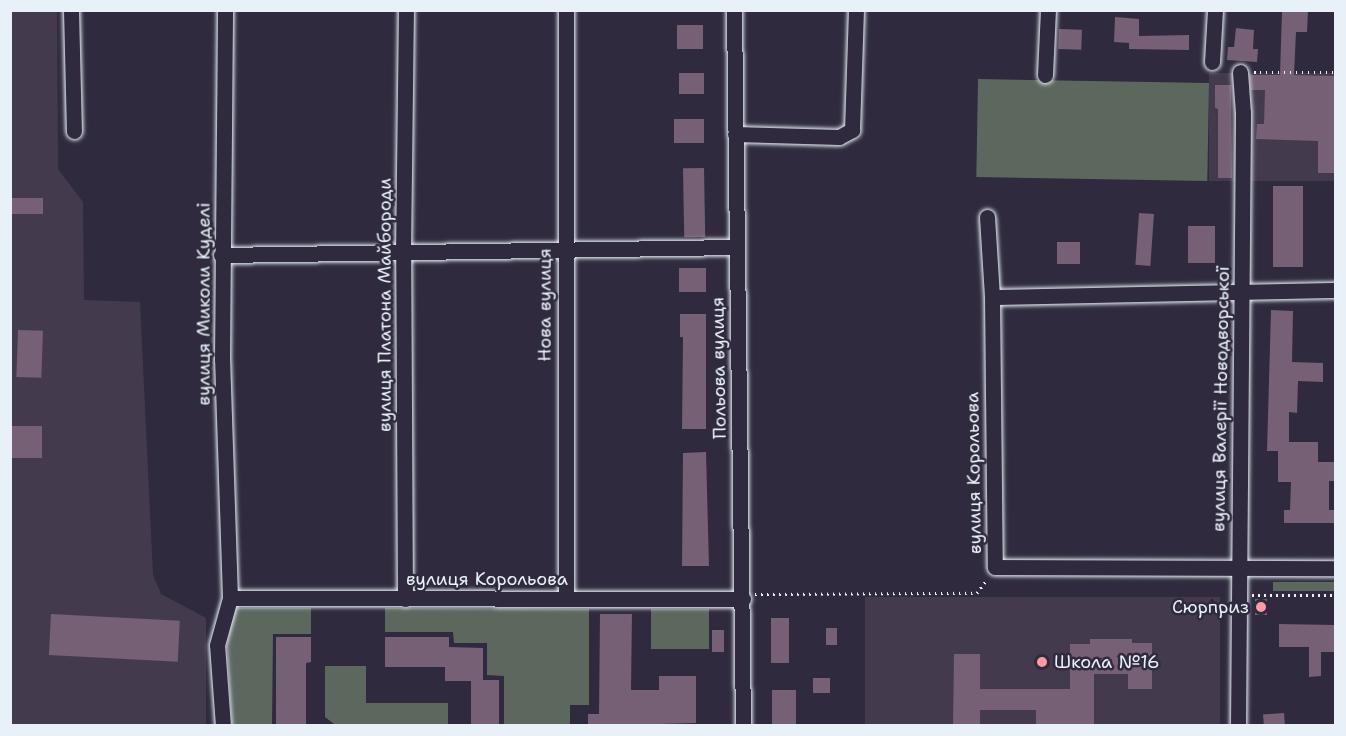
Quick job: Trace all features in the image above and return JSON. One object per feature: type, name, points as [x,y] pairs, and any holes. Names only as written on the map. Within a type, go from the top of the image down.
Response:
[{"type":"street","points":[[71,10],[74,131]]},
{"type":"street","name":"вулиця Миколи Куделі","points":[[223,726],[217,645],[230,598],[221,255],[225,10]]},
{"type":"street","name":"вулиця Платона Майбороди","points":[[405,599],[403,253],[406,10]]},
{"type":"street","name":"Нова вулиця","points":[[566,10],[564,250],[566,599]]},
{"type":"street","name":"Польова вулиця","points":[[734,10],[743,726]]},
{"type":"street","points":[[735,134],[839,136],[852,130],[856,10]]},
{"type":"street","points":[[1045,75],[1048,10]]},
{"type":"street","points":[[1212,62],[1215,10]]},
{"type":"street","name":"вулиця Валерії Новодворської","points":[[1238,726],[1243,113],[1240,72]]},
{"type":"street","name":"вулиця Корольова","points":[[987,217],[992,297],[995,567],[1335,568]]},
{"type":"street","points":[[221,255],[736,247]]},
{"type":"street","points":[[992,297],[1242,290],[1335,290]]},
{"type":"street","name":"вулиця Корольова","points":[[230,598],[743,599]]},
{"type":"path","points":[[1240,72],[1335,72]]},
{"type":"path","points":[[743,599],[753,594],[977,593],[995,567]]},
{"type":"path","points":[[1238,595],[1335,595]]},
{"type":"shaded area","points":[[10,11],[57,11],[58,169],[83,202],[84,300],[140,302],[153,575],[161,594],[206,618],[206,725],[11,725]]},
{"type":"shaded area","points":[[1209,73],[1335,73],[1335,181],[1209,181]]},
{"type":"shaded area","points":[[978,79],[1209,83],[1207,181],[976,177]]},
{"type":"shaded area","points":[[1273,582],[1335,582],[1335,591],[1273,591]]},
{"type":"shaded area","name":"Школа №16","points":[[865,597],[1220,597],[1220,726],[865,726]]},
{"type":"shaded area","points":[[235,608],[311,608],[311,634],[273,634],[272,725],[232,725],[227,644]]},
{"type":"shaded area","points":[[385,608],[589,609],[589,705],[570,705],[570,725],[504,725],[504,676],[487,675],[487,643],[454,643],[453,632],[385,632]]},
{"type":"shaded area","points":[[651,609],[709,609],[709,649],[651,649]]},
{"type":"shaded area","points":[[325,666],[366,666],[366,703],[448,703],[448,725],[334,724],[325,717]]},
{"type":"building","points":[[1282,10],[1308,11],[1307,32],[1296,32],[1294,75],[1335,76],[1335,173],[1318,173],[1318,141],[1256,139],[1257,124],[1264,124],[1265,90],[1251,90],[1250,75],[1280,75]]},
{"type":"building","points":[[1115,17],[1139,19],[1139,36],[1189,35],[1189,50],[1129,49],[1129,43],[1114,42]]},
{"type":"building","points":[[677,25],[703,25],[703,49],[677,49]]},
{"type":"building","points":[[1236,28],[1254,30],[1253,49],[1258,49],[1257,62],[1227,60],[1228,47],[1234,47]]},
{"type":"building","points":[[1059,29],[1082,30],[1081,50],[1058,49]]},
{"type":"building","points":[[679,73],[704,73],[704,94],[679,94]]},
{"type":"building","points":[[1215,85],[1231,85],[1232,178],[1218,178],[1218,109],[1215,108]]},
{"type":"building","points":[[674,119],[704,119],[704,143],[674,143]]},
{"type":"building","points":[[683,168],[704,168],[705,237],[684,237]]},
{"type":"building","points":[[1273,186],[1303,186],[1303,267],[1273,267]]},
{"type":"building","points":[[10,198],[43,198],[43,214],[10,214]]},
{"type":"building","points":[[1139,213],[1154,214],[1150,266],[1135,265]]},
{"type":"building","points":[[1188,226],[1215,226],[1215,263],[1188,263]]},
{"type":"building","points":[[1057,242],[1080,242],[1080,264],[1057,264]]},
{"type":"building","points":[[679,268],[706,268],[706,292],[679,292]]},
{"type":"building","points":[[1271,310],[1293,311],[1292,362],[1323,363],[1323,382],[1298,381],[1297,413],[1289,412],[1289,442],[1318,442],[1318,462],[1335,462],[1335,481],[1329,481],[1329,510],[1335,510],[1335,523],[1284,523],[1284,510],[1290,510],[1291,482],[1278,482],[1278,451],[1267,451]]},
{"type":"building","points":[[680,314],[706,314],[706,429],[682,429],[683,337],[680,337]]},
{"type":"building","points":[[18,330],[43,331],[41,378],[16,377]]},
{"type":"building","points":[[10,426],[42,426],[42,458],[10,458]]},
{"type":"building","points":[[706,452],[709,566],[682,566],[683,453]]},
{"type":"building","name":"Сюрприз","points":[[1255,599],[1267,599],[1267,615],[1255,615]]},
{"type":"building","points":[[51,614],[180,621],[178,662],[49,655]]},
{"type":"building","points":[[600,614],[632,614],[631,690],[659,690],[659,676],[696,676],[696,723],[588,726],[588,714],[599,714]]},
{"type":"building","points":[[771,618],[789,618],[789,663],[771,663]]},
{"type":"building","points":[[1279,624],[1335,625],[1335,652],[1321,652],[1321,676],[1309,677],[1309,647],[1279,647]]},
{"type":"building","points":[[826,628],[837,628],[837,645],[826,645]]},
{"type":"building","points":[[712,630],[724,630],[724,652],[712,652]]},
{"type":"building","points":[[276,637],[311,637],[311,662],[306,663],[306,726],[276,726]]},
{"type":"building","points":[[385,637],[449,637],[449,647],[483,648],[483,680],[499,680],[499,726],[471,726],[471,681],[445,681],[445,667],[385,667]]},
{"type":"building","points":[[1090,639],[1132,639],[1132,643],[1152,643],[1152,689],[1128,689],[1128,674],[1094,674],[1094,726],[1036,726],[1036,710],[980,710],[980,726],[953,726],[954,654],[980,654],[980,689],[1070,689],[1070,644],[1090,644]]},
{"type":"building","points":[[813,678],[830,678],[830,693],[813,693]]},
{"type":"building","points":[[772,690],[796,690],[796,726],[772,726]]},
{"type":"building","points":[[1284,713],[1285,726],[1264,726],[1263,714]]},
{"type":"place","name":"Сюрприз","points":[[1261,607]]},
{"type":"place","name":"Школа №16","points":[[1042,662]]}]
